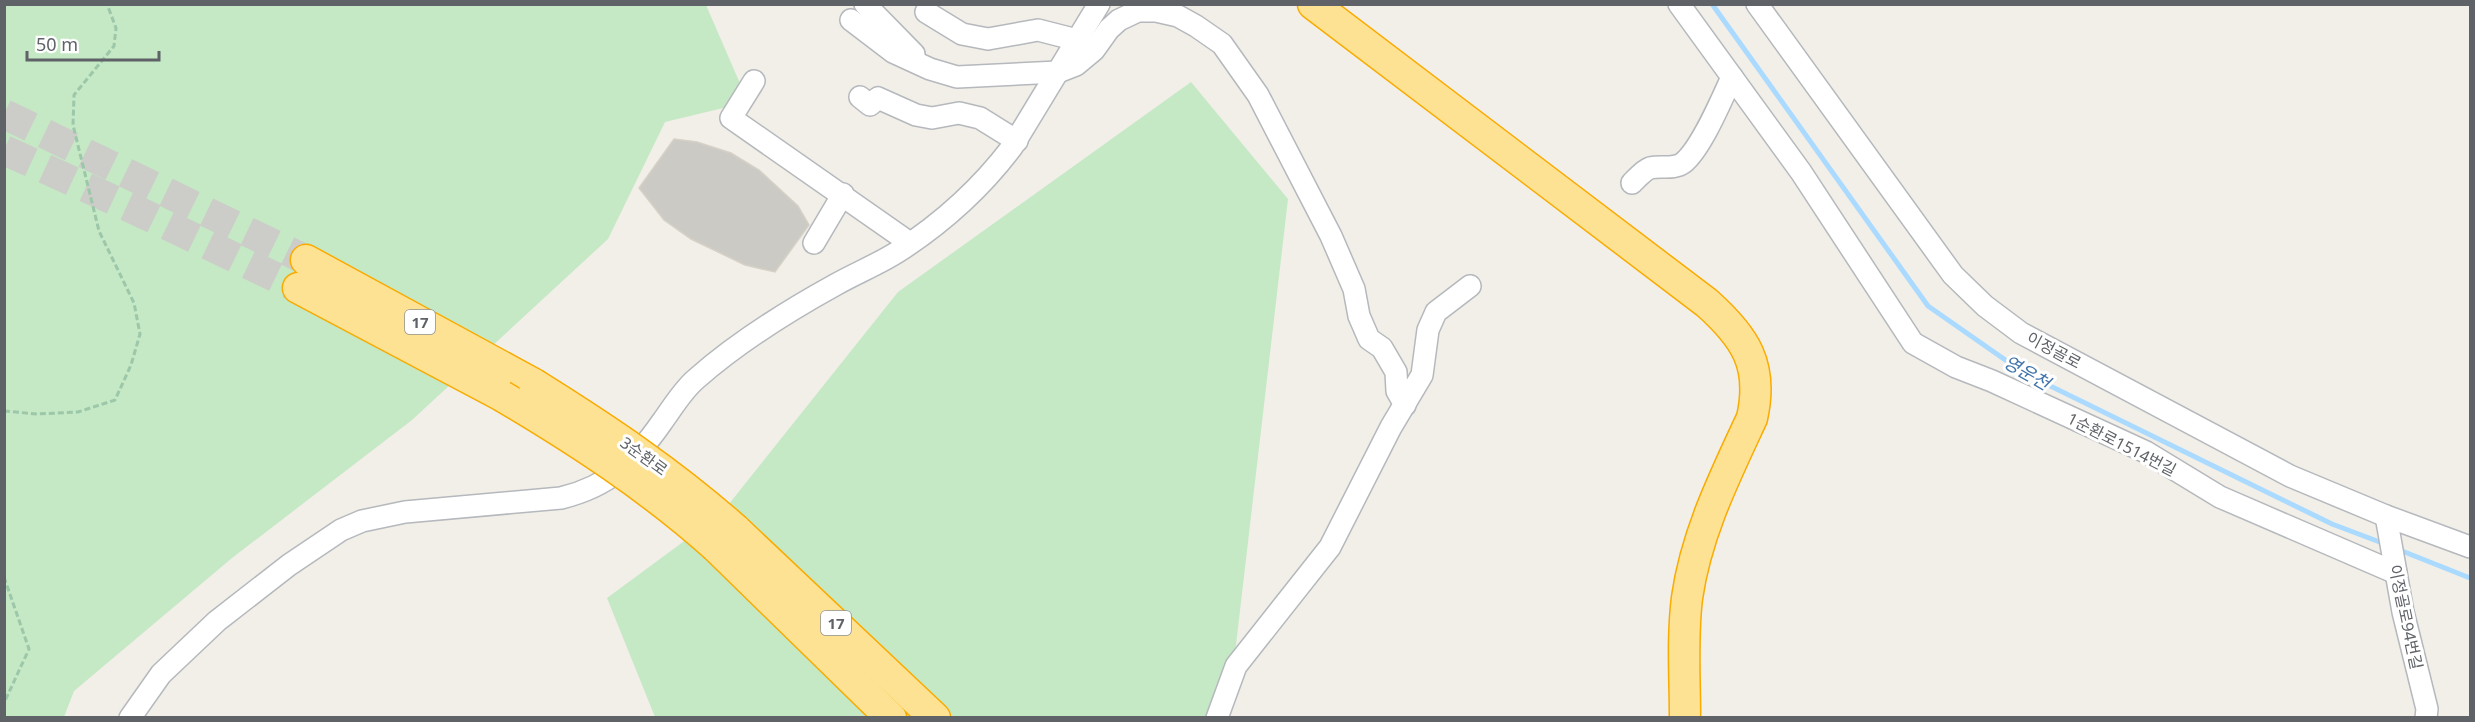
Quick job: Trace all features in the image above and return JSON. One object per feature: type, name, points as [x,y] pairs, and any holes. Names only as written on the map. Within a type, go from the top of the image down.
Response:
[{"type":"highway","points":[[1294,4],[1708,324],[1730,355],[1737,379],[1735,402],[1691,511],[1675,559],[1670,599],[1670,717]]},
{"type":"highway","points":[[1313,4],[1707,303],[1741,337],[1752,360],[1756,401],[1752,418],[1720,487],[1694,561],[1687,600],[1684,646],[1685,717]]},
{"type":"highway","name":"3순환로","points":[[306,260],[534,384],[633,447],[700,498],[726,538],[891,717]]},
{"type":"highway","name":"3순환로","points":[[298,288],[502,396],[622,471],[681,516],[726,538],[935,717]]},
{"type":"street","points":[[130,717],[161,674],[217,621],[289,565],[341,530],[383,515],[561,498],[581,493],[613,477],[637,455],[678,399],[712,365],[797,308],[910,243],[962,202],[1000,164],[1017,141],[1099,4]]},
{"type":"street","name":"1순환로1514번길","points":[[1679,4],[1800,171],[1913,343],[1956,368],[1992,381],[2146,452],[2220,497],[2395,566]]},
{"type":"street","name":"이정골로","points":[[1757,4],[1953,275],[1985,306],[2021,333],[2280,471],[2387,525],[2470,547]]},
{"type":"street","points":[[858,12],[893,52],[930,69],[957,77],[1058,72],[1076,65],[1094,50],[1114,25],[1138,11],[1156,11],[1178,16],[1222,44],[1258,95],[1330,236],[1354,289],[1359,316],[1369,339],[1382,348],[1396,372],[1397,391],[1405,405]]},
{"type":"street","points":[[926,12],[962,34],[988,39],[1038,30],[1077,40]]},
{"type":"street","points":[[1632,183],[1648,168],[1672,167],[1682,163],[1691,153],[1717,110],[1732,77]]},
{"type":"street","points":[[754,81],[731,118],[843,194],[910,243]]},
{"type":"street","points":[[860,97],[870,105],[878,98],[924,117],[932,118],[959,113],[980,118],[1017,141]]},
{"type":"street","points":[[814,243],[843,194]]},
{"type":"street","points":[[1217,717],[1236,666],[1330,547],[1391,427],[1422,375],[1428,330],[1436,312],[1470,286]]},
{"type":"street","name":"이정골로94번길","points":[[2387,525],[2403,612],[2427,709],[2426,717]]},
{"type":"path","points":[[4,411],[37,414],[78,412],[115,400],[131,365],[140,334],[134,303],[99,231],[73,125],[74,95],[114,46],[116,28],[107,4]]},
{"type":"path","points":[[4,577],[29,649],[4,703]]},
{"type":"green space","points":[[4,5],[706,5],[748,102],[665,122],[608,239],[412,420],[232,558],[74,691],[64,717],[5,717]]},
{"type":"green space","points":[[1191,82],[1288,199],[1232,679],[1209,717],[655,717],[607,598],[721,514],[898,292]]},
{"type":"building","points":[[674,139],[697,142],[731,153],[759,170],[798,206],[809,225],[775,272],[745,265],[691,239],[664,220],[639,188]]},
{"type":"waterway","name":"영운천","points":[[1712,4],[1928,306],[2024,373],[2332,524],[2385,544]]},
{"type":"waterway","name":"영운천","points":[[2397,549],[2470,578]]},
{"type":"tunnel","points":[[4,114],[306,260]]},
{"type":"tunnel","points":[[4,150],[298,288]]}]
